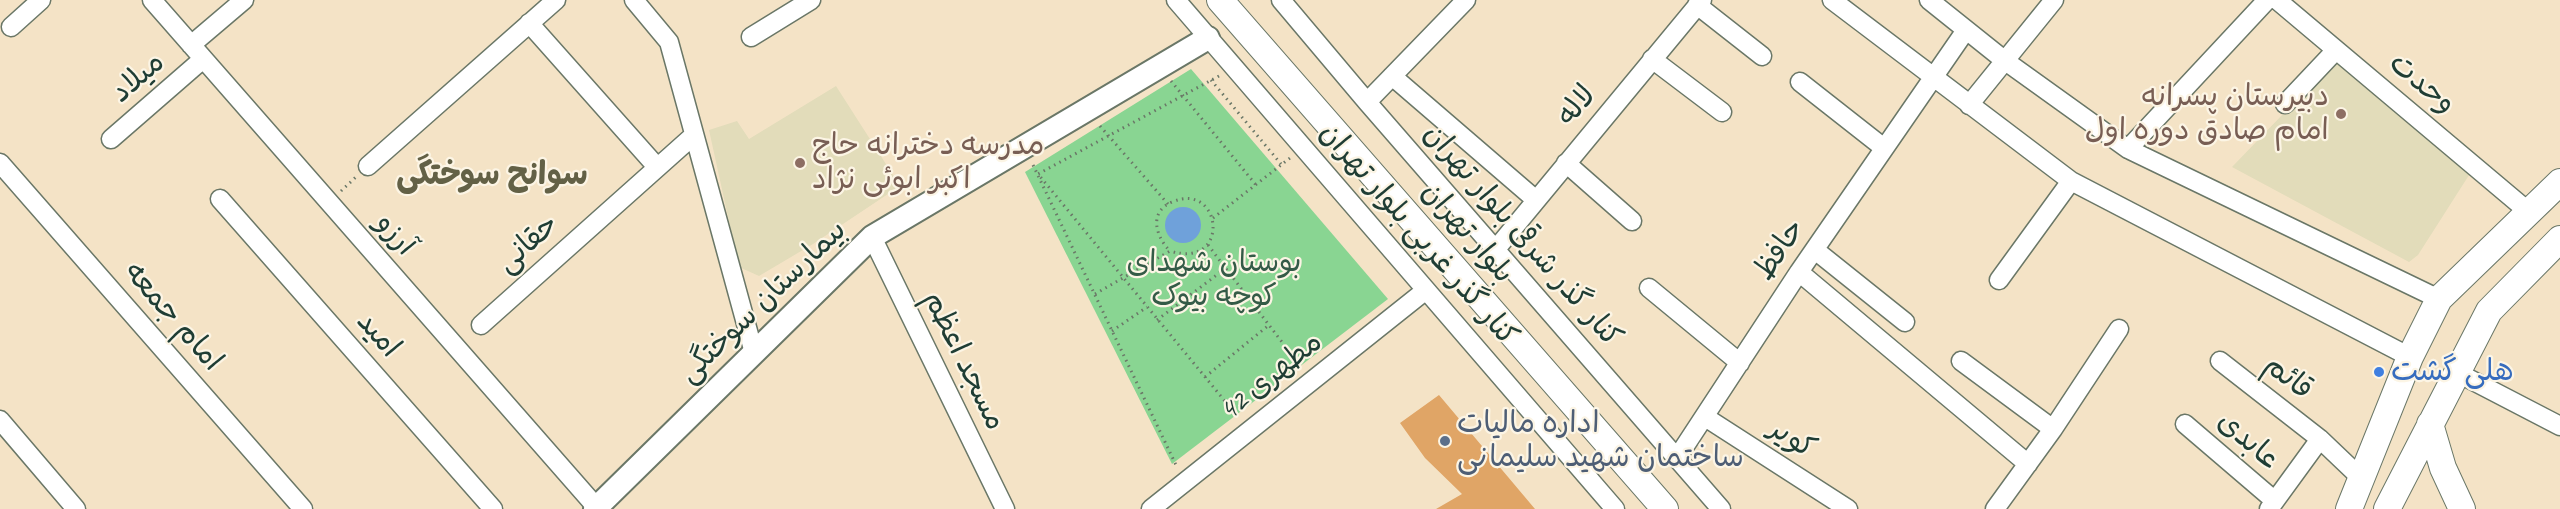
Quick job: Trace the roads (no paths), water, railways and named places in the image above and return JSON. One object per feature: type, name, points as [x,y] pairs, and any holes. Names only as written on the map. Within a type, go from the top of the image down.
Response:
[{"type":"main road","name":"بلوار تهران","points":[[1220,0],[1665,509]]},
{"type":"main road","name":"بلوار تهران","points":[[1243,0],[1684,509]]},
{"type":"main road","points":[[2349,509],[2410,357],[2439,299],[2560,182]]},
{"type":"main road","points":[[2362,479],[2393,506],[2430,424],[2489,311],[2560,239]]},
{"type":"main road","points":[[2430,424],[2443,468],[2462,509]]},
{"type":"street","points":[[11,27],[41,0]]},
{"type":"street","name":"آرزو","points":[[152,0],[596,508]]},
{"type":"street","name":"میلاد","points":[[111,139],[197,52],[244,0]]},
{"type":"street","points":[[368,166],[556,0]]},
{"type":"street","points":[[634,0],[669,42],[754,353]]},
{"type":"street","points":[[751,37],[811,0]]},
{"type":"street","name":"کنار گذر غربی بلوار تهران","points":[[1176,0],[1615,509]]},
{"type":"street","name":"کنار گذر شرقی بلوار تهران","points":[[1281,0],[1721,509]]},
{"type":"street","points":[[1367,102],[1466,0]]},
{"type":"street","points":[[1832,0],[2071,181],[2410,357]]},
{"type":"street","points":[[1929,0],[2004,60],[2128,148],[2439,299]]},
{"type":"street","points":[[1969,105],[2054,0]]},
{"type":"street","points":[[2128,148],[2267,0]]},
{"type":"street","name":"وحدت","points":[[2277,0],[2530,213]]},
{"type":"street","points":[[1700,3],[1762,56]]},
{"type":"street","name":"لاله","points":[[1496,249],[1700,3]]},
{"type":"street","points":[[530,23],[657,167]]},
{"type":"street","name":"حافظ","points":[[1677,458],[1800,272],[1966,30]]},
{"type":"street","name":"بیمارستان سوختگی","points":[[596,508],[872,237],[1208,38]]},
{"type":"street","points":[[2285,104],[2336,50]]},
{"type":"street","points":[[1652,59],[1722,112]]},
{"type":"street","points":[[1392,76],[1536,200]]},
{"type":"street","points":[[1800,82],[1884,148]]},
{"type":"street","name":"حقانی","points":[[481,325],[694,135]]},
{"type":"street","name":"امام جمعه","points":[[0,163],[303,509]]},
{"type":"street","points":[[1566,163],[1632,221]]},
{"type":"street","points":[[1999,280],[2071,181]]},
{"type":"street","name":"امید","points":[[220,199],[493,509]]},
{"type":"street","name":"مسجد اعظم","points":[[872,237],[1005,509]]},
{"type":"street","points":[[1815,250],[1905,322]]},
{"type":"street","points":[[1800,272],[2028,464]]},
{"type":"street","points":[[1649,288],[1740,363]]},
{"type":"street","name":"مطهری 42","points":[[1151,509],[1426,290]]},
{"type":"street","points":[[1995,509],[2053,429],[2120,329]]},
{"type":"street","name":"قائم","points":[[2220,361],[2319,440],[2362,479]]},
{"type":"street","points":[[1961,362],[2053,429]]},
{"type":"street","points":[[2456,372],[2560,426]]},
{"type":"street","name":"کویر","points":[[1705,417],[1848,509]]},
{"type":"street","points":[[0,420],[76,509]]},
{"type":"street","name":"عابدی","points":[[2185,424],[2272,505]]},
{"type":"street","name":"قائم","points":[[2272,505],[2319,440]]},
{"type":"water","points":[[1183,207],[1196,212],[1201,225],[1196,238],[1183,243],[1170,238],[1165,225],[1170,212]]},
{"type":"place","name":"دبیرستان پسرانه امام صادق دوره اول","points":[[2341,114]]},
{"type":"place","name":"مدرسه دخترانه حاج اکبر ابوئی نژاد","points":[[800,163]]},
{"type":"place","name":"هلى گشت","points":[[2379,372]]},
{"type":"place","name":"اداره مالیات ساختمان شهید سلیمانی","points":[[1445,441]]},
{"type":"district","name":"سوانح سوختگی","points":[[492,176]]},
{"type":"park label","name":"بوستان شهدای کوچه بیوک","points":[[1214,280]]}]
